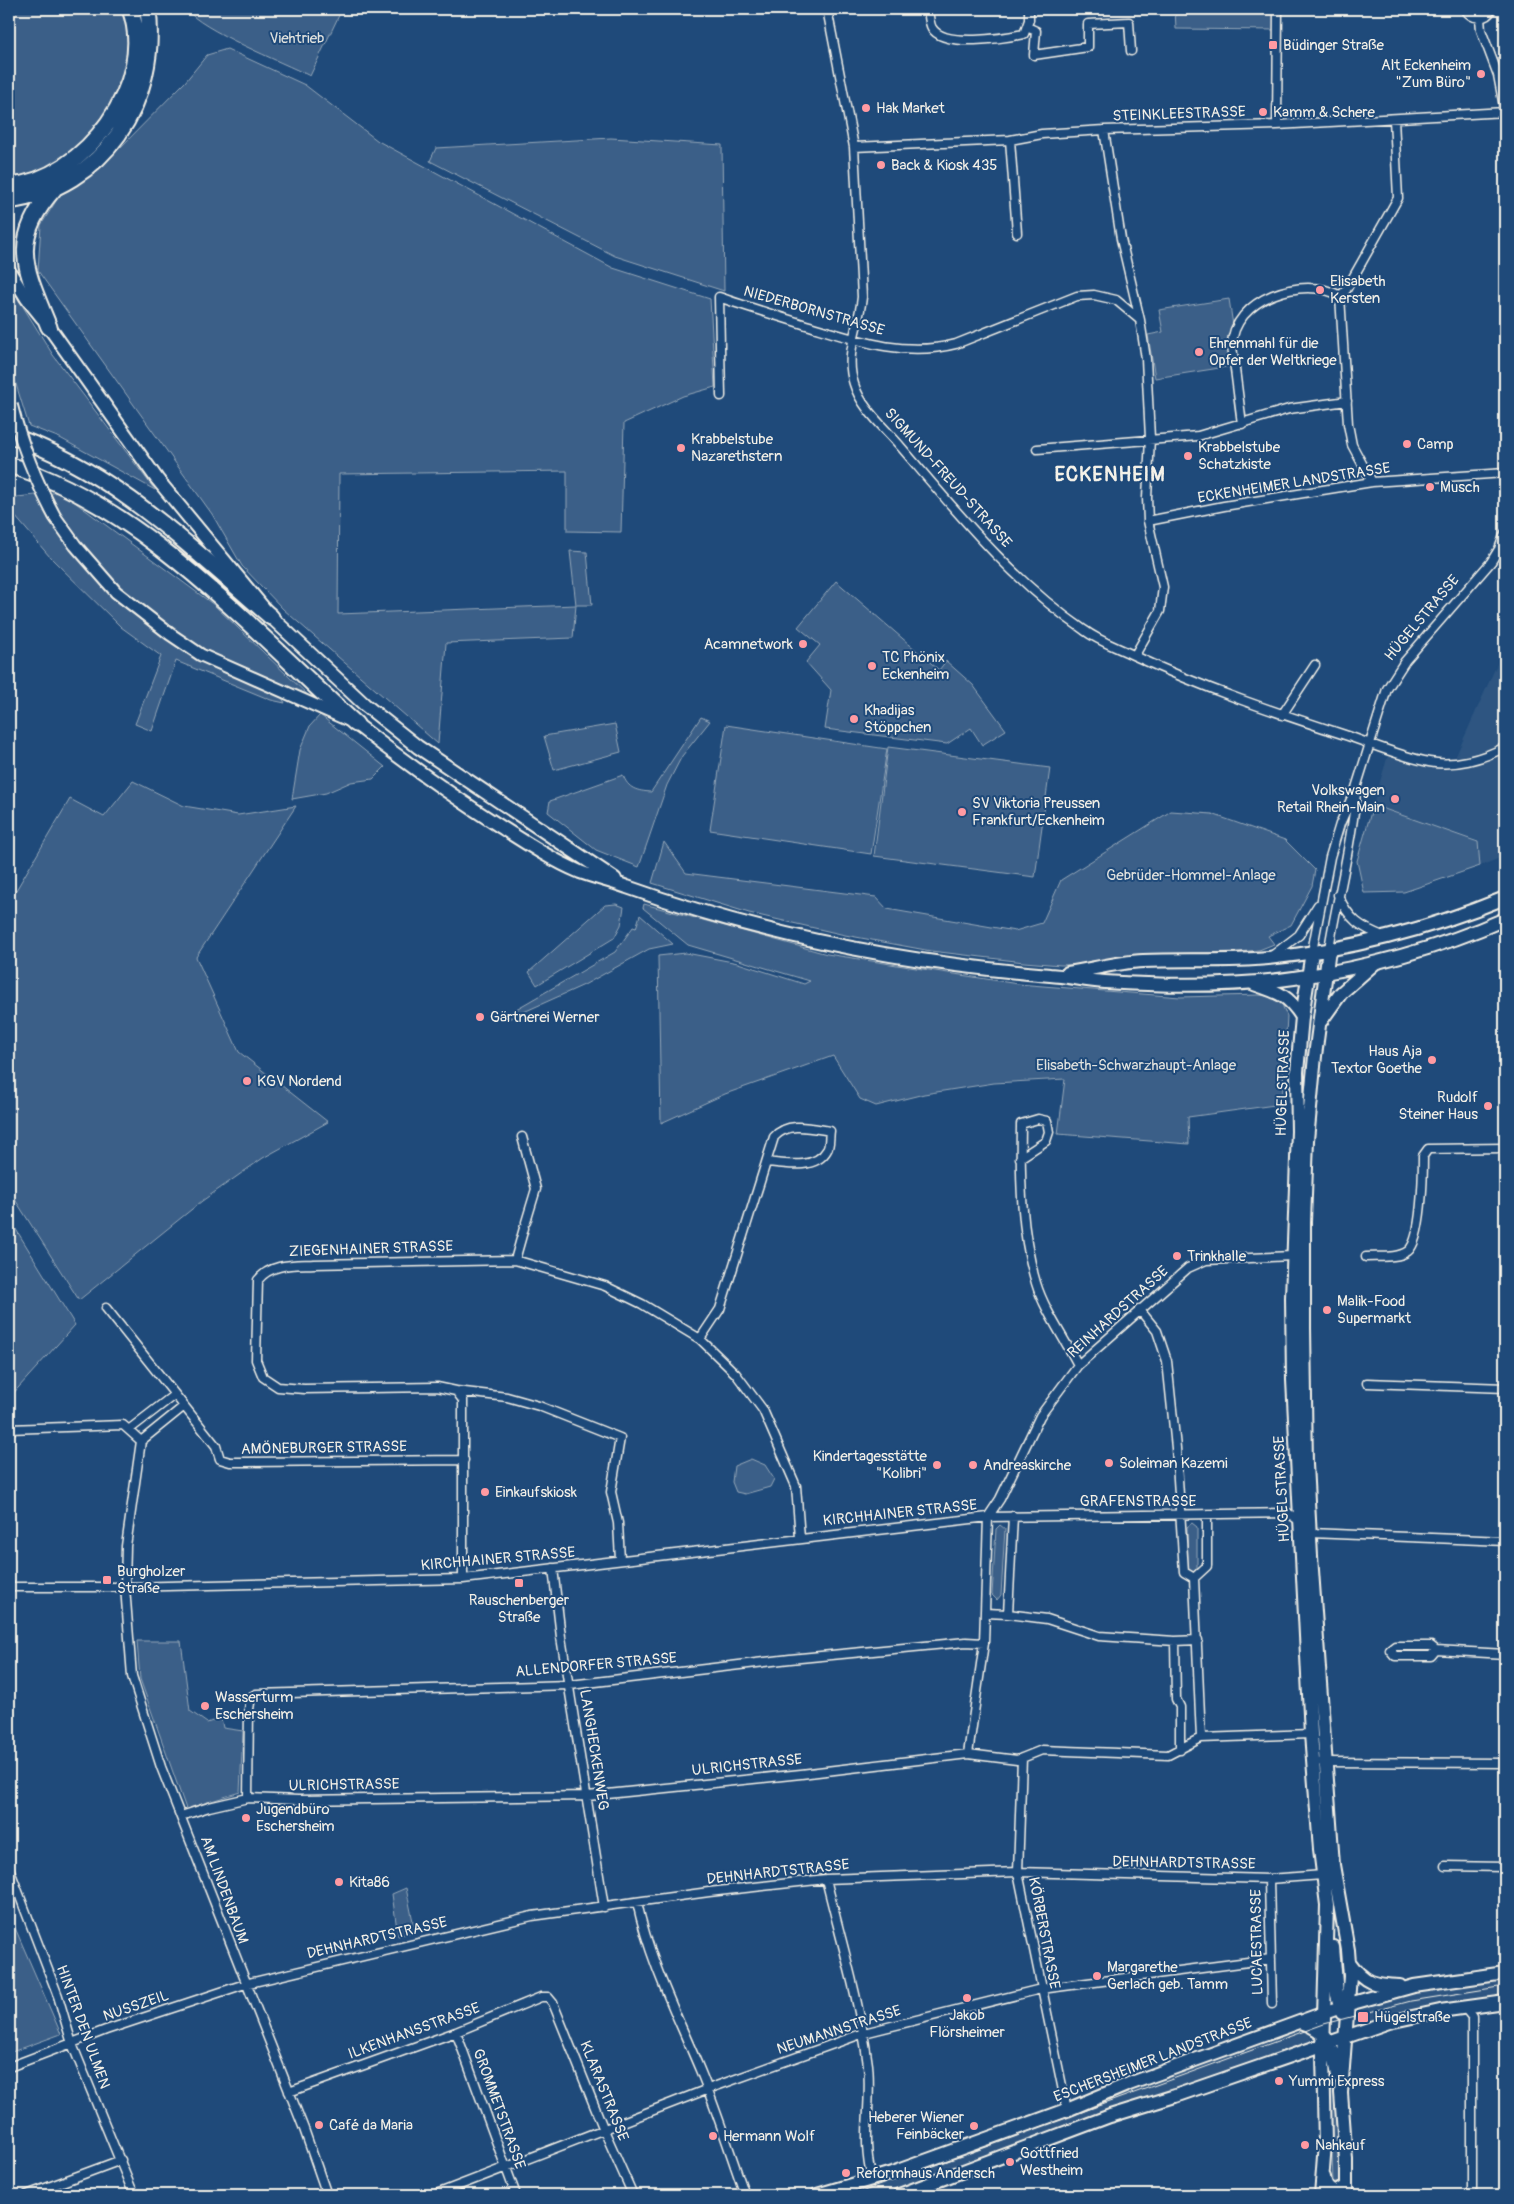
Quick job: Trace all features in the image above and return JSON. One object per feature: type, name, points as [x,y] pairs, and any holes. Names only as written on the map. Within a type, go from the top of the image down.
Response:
[{"type":"highway","points":[[9,186],[38,178],[64,165],[89,145],[106,126],[123,98],[134,58],[136,30],[130,9]]},
{"type":"highway","points":[[9,201],[34,196],[57,186],[85,168],[104,152],[130,116],[140,94],[146,73],[150,37],[148,9]]},
{"type":"highway","points":[[49,327],[28,274],[25,244],[32,219],[57,186]]},
{"type":"highway","points":[[9,435],[68,460],[128,498],[162,524],[271,617]]},
{"type":"highway","points":[[9,465],[36,473],[78,493],[150,540],[202,583],[356,724]]},
{"type":"main road","points":[[9,270],[26,298],[49,327],[157,479],[271,617],[365,705],[418,747],[623,885]]},
{"type":"main road","points":[[10,399],[34,475],[55,517],[75,546],[116,592],[170,634],[201,655],[356,724],[406,763],[462,802],[530,845],[580,872],[721,917],[838,946],[979,969],[1113,982],[1249,982],[1308,976],[1378,961],[1441,943],[1505,919]]},
{"type":"main road","points":[[1053,975],[1142,961],[1225,961],[1269,958],[1312,952],[1387,938],[1453,918],[1505,898]]},
{"type":"main road","name":"HÜGELSTRASSE","points":[[1322,2195],[1324,2177],[1327,1905],[1323,1876],[1310,1533],[1299,1512],[1306,1157],[1319,1023],[1329,949]]},
{"type":"main road","name":"HÜGELSTRASSE","points":[[1312,952],[1302,1017],[1297,1072],[1298,1130],[1292,1256],[1293,1380],[1311,1734],[1320,1762],[1333,1865],[1349,1962],[1344,2006],[1348,2022],[1341,2094],[1346,2191]]},
{"type":"main road","points":[[1319,1023],[1341,993],[1378,961]]},
{"type":"main road","points":[[1249,982],[1284,995],[1291,1000],[1302,1017]]},
{"type":"main road","points":[[1292,1256],[1298,1265],[1304,1288]]},
{"type":"main road","points":[[1327,1905],[1344,2006]]},
{"type":"main road","points":[[1349,1962],[1356,1972],[1370,1983],[1414,1986]]},
{"type":"main road","name":"ESCHERSHEIMER LANDSTRASSE","points":[[817,2195],[872,2179],[1067,2110],[1129,2084],[1344,2006],[1414,1986],[1505,1973]]},
{"type":"main road","points":[[899,2195],[1110,2116],[1175,2096],[1326,2041],[1415,2015],[1505,2002]]},
{"type":"main road","points":[[1301,2022],[1314,2028],[1334,2052],[1341,2094]]},
{"type":"main road","points":[[1348,2022],[1362,2031]]},
{"type":"main road","points":[[1324,2177],[1326,2187],[1330,2191],[1346,2191]]},
{"type":"street","name":"SIGMUND-FREUD-STRASSE","points":[[827,9],[854,148],[862,297],[860,315],[853,339],[850,366],[857,392],[870,411],[989,546],[1042,598],[1085,631],[1109,646],[1135,655],[1181,677],[1282,715],[1430,763],[1472,760],[1505,747]]},
{"type":"street","points":[[928,9],[932,28],[942,38],[957,40],[1024,34],[1029,20],[1029,9]]},
{"type":"street","points":[[1278,9],[1278,125]]},
{"type":"street","points":[[1465,9],[1469,14],[1480,18],[1486,16],[1492,9]]},
{"type":"street","points":[[1480,18],[1481,30],[1498,75],[1505,112],[1503,114],[1505,128]]},
{"type":"street","points":[[1027,27],[1036,31],[1034,55],[1088,47],[1088,24],[1129,22],[1131,51]]},
{"type":"street","name":"STEINKLEESTRASSE","points":[[854,148],[1010,140],[1042,134],[1104,130],[1278,125],[1505,112]]},
{"type":"street","points":[[1372,482],[1352,444],[1348,424],[1340,296],[1346,290],[1398,198],[1394,119]]},
{"type":"street","points":[[1104,130],[1121,239],[1140,320],[1146,359],[1150,438],[1147,498],[1148,521],[1163,587],[1160,610],[1135,655]]},
{"type":"street","points":[[1010,140],[1017,233]]},
{"type":"street","points":[[1242,424],[1232,346],[1232,334],[1237,324],[1256,305],[1276,293],[1292,289],[1311,288],[1331,290],[1340,296]]},
{"type":"street","name":"NIEDERBORNSTRASSE","points":[[721,396],[719,297],[871,345],[922,350],[938,349],[956,344],[1063,299],[1086,295],[1116,300],[1140,320]]},
{"type":"street","points":[[1037,449],[1150,438],[1198,436],[1289,408],[1347,401]]},
{"type":"street","name":"ECKENHEIMER LANDSTRASSE","points":[[1148,521],[1224,506],[1372,482],[1505,473]]},
{"type":"street","name":"HÜGELSTRASSE","points":[[1312,952],[1322,899],[1340,824],[1356,788],[1385,694],[1399,669],[1491,562],[1499,549],[1505,533]]},
{"type":"street","points":[[1282,715],[1315,665]]},
{"type":"street","name":"HÜGELSTRASSE","points":[[1329,949],[1352,826],[1356,788]]},
{"type":"street","points":[[1338,895],[1346,912],[1358,924],[1387,938]]},
{"type":"street","points":[[1269,958],[1299,935],[1322,899]]},
{"type":"street","points":[[1020,1158],[1046,1140],[1049,1132],[1046,1121],[1038,1119],[1021,1124],[1020,1158],[1022,1213],[1037,1284],[1078,1365]]},
{"type":"street","points":[[700,1339],[720,1309],[774,1137],[779,1131],[798,1126],[830,1130],[828,1150],[817,1160],[792,1165],[767,1162]]},
{"type":"street","points":[[515,1260],[536,1189],[522,1137]]},
{"type":"street","points":[[1366,1257],[1395,1256],[1411,1248],[1417,1235],[1423,1156],[1428,1149],[1505,1148]]},
{"type":"street","name":"REINHARDSTRASSE","points":[[988,1517],[1000,1498],[1040,1416],[1078,1365],[1139,1309],[1188,1268],[1202,1261],[1292,1256]]},
{"type":"street","name":"ZIEGENHAINER STRASSE","points":[[620,1560],[618,1523],[611,1492],[620,1438],[539,1406],[507,1397],[438,1387],[304,1389],[278,1387],[263,1377],[256,1360],[258,1280],[265,1272],[284,1265],[515,1260],[604,1286],[642,1304],[700,1339],[736,1374],[763,1410],[796,1486],[800,1538]]},
{"type":"street","points":[[106,1308],[183,1407],[141,1441],[126,1546],[125,1587]]},
{"type":"street","points":[[1139,1309],[1157,1331],[1167,1361],[1181,1514],[1184,1572],[1194,1578]]},
{"type":"street","points":[[1367,1383],[1505,1388]]},
{"type":"street","points":[[456,1391],[463,1400],[463,1579]]},
{"type":"street","points":[[130,1429],[174,1395]]},
{"type":"street","name":"AMÖNEBURGER STRASSE","points":[[183,1407],[216,1446],[220,1459],[230,1462],[464,1460]]},
{"type":"street","points":[[9,1429],[123,1425],[130,1429],[141,1441]]},
{"type":"street","points":[[1299,1512],[1310,1533],[1505,1541]]},
{"type":"street","name":"GRAFENSTRASSE","points":[[988,1517],[1207,1515],[1299,1512]]},
{"type":"street","points":[[1194,1578],[1207,1566],[1207,1515]]},
{"type":"street","points":[[1008,1614],[1013,1516]]},
{"type":"street","points":[[968,1754],[984,1642],[988,1517]]},
{"type":"street","name":"KIRCHHAINER STRASSE","points":[[9,1587],[125,1587],[463,1579],[988,1517]]},
{"type":"street","name":"LANGHECKENWEG","points":[[553,1568],[561,1637],[588,1796],[604,1907]]},
{"type":"street","points":[[1194,1578],[1201,1738]]},
{"type":"street","name":"AM LINDENBAUM","points":[[125,1587],[132,1676],[161,1767],[289,2092],[327,2195]]},
{"type":"street","points":[[986,1613],[1047,1619],[1099,1636],[1175,1641],[1198,1640]]},
{"type":"street","points":[[1175,1641],[1176,1699],[1180,1707],[1180,1750]]},
{"type":"street","name":"ALLENDORFER STRASSE","points":[[248,1798],[249,1711],[251,1697],[256,1694],[570,1685],[790,1659],[966,1642],[984,1642]]},
{"type":"street","points":[[1436,1650],[1431,1656],[1395,1656],[1390,1650],[1394,1646],[1431,1646],[1436,1650],[1505,1654]]},
{"type":"street","name":"ULRICHSTRASSE","points":[[181,1816],[248,1798],[300,1800],[588,1796],[801,1774],[968,1754],[1017,1760],[1042,1750],[1168,1755],[1201,1738],[1311,1734]]},
{"type":"street","name":"KÖRBERSTRASSE","points":[[1022,1758],[1018,1872],[1067,2110]]},
{"type":"street","points":[[1320,1762],[1505,1764]]},
{"type":"street","points":[[1445,1866],[1505,1867]]},
{"type":"street","name":"HINTER DEN ULMEN","points":[[9,1868],[58,1996],[72,2044],[134,2195]]},
{"type":"street","name":"DEHNHARDTSTRASSE","points":[[245,1984],[532,1916],[826,1879],[1018,1872],[1269,1879],[1323,1876]]},
{"type":"street","points":[[826,1879],[864,2033],[869,2078],[866,2152],[872,2179]]},
{"type":"street","name":"LUCAESTRASSE","points":[[1269,1879],[1272,2004]]},
{"type":"street","points":[[637,1902],[642,1929],[708,2089],[745,2195]]},
{"type":"street","name":"NEUMANNSTRASSE","points":[[434,2195],[708,2089],[864,2033],[1041,1989],[1271,1959]]},
{"type":"street","name":"NUSSZEIL","points":[[9,2067],[106,2030],[245,1984]]},
{"type":"street","name":"ILKENHANSSTRASSE","points":[[289,2092],[456,2032],[541,1997],[548,1997]]},
{"type":"street","name":"KLARASTRASSE","points":[[548,1997],[553,2003],[604,2130],[633,2195]]},
{"type":"street","points":[[1464,2007],[1472,2017],[1472,2195]]},
{"type":"street","name":"GROMMETSTRASSE","points":[[456,2032],[516,2195]]},
{"type":"street","points":[[27,2195],[121,2160]]},
{"type":"shaded area","points":[[1505,9],[1505,68],[1500,68],[1500,22]]},
{"type":"shaded area","points":[[1505,652],[1505,856],[1480,866],[1478,841],[1373,805],[1389,752],[1451,767],[1502,653]]},
{"type":"shaded area","points":[[1505,1978],[1505,1994],[1414,2008],[1366,2021],[1361,2007],[1409,1994]]},
{"type":"shaded area","points":[[1305,2027],[1313,2042],[1174,2092],[1173,2089],[1152,2097],[1151,2095],[989,2158],[884,2195],[848,2195]]},
{"type":"green space","points":[[9,9],[122,9],[133,36],[119,89],[102,118],[93,126],[97,129],[79,146],[46,168],[21,176],[9,177]]},
{"type":"green space","name":"Viehtrieb","points":[[186,9],[342,9],[310,76],[224,36],[194,17]]},
{"type":"green space","points":[[1175,9],[1280,9],[1279,30],[1176,29]]},
{"type":"green space","points":[[227,49],[305,85],[378,141],[613,268],[710,299],[715,387],[683,396],[624,423],[621,532],[567,531],[567,471],[339,474],[338,614],[576,605],[573,638],[446,643],[438,744],[283,609],[242,566],[212,514],[38,271],[41,225],[61,193],[117,151],[185,82],[207,55]]},
{"type":"green space","points":[[611,138],[722,145],[724,291],[615,256],[430,161],[436,148]]},
{"type":"green space","points":[[9,284],[53,355],[155,490],[60,438],[29,426],[9,362]]},
{"type":"green space","points":[[1229,299],[1239,365],[1155,378],[1148,335],[1163,332],[1159,310]]},
{"type":"green space","points":[[61,492],[214,605],[310,697],[272,679],[285,703],[271,700],[176,661],[152,731],[135,724],[161,656],[121,627],[50,557],[9,509],[9,498]]},
{"type":"green space","points":[[570,551],[587,552],[592,605],[576,605]]},
{"type":"green space","name":"TC Phönix Eckenheim","points":[[836,581],[939,670],[946,661],[973,685],[1006,730],[982,745],[971,728],[947,744],[825,729],[831,690],[806,662],[820,645],[798,627]]},
{"type":"green space","points":[[320,715],[385,767],[373,779],[351,782],[326,793],[292,799],[300,750],[310,726]]},
{"type":"green space","points":[[701,717],[710,721],[682,756],[667,785],[639,867],[596,850],[548,812],[550,801],[623,775],[630,786],[641,791],[651,792]]},
{"type":"green space","points":[[615,724],[621,752],[554,770],[544,736]]},
{"type":"green space","points":[[726,725],[887,749],[871,854],[710,830]]},
{"type":"green space","name":"SV Viktoria Preussen Frankfurt/Eckenheim","points":[[888,747],[1050,768],[1035,877],[874,856]]},
{"type":"green space","points":[[133,781],[184,806],[238,815],[296,806],[196,957],[239,1052],[328,1122],[263,1158],[202,1201],[79,1300],[9,1190],[9,902],[70,799],[104,817]]},
{"type":"green space","points":[[1373,805],[1478,842],[1480,866],[1404,892],[1364,893],[1357,861]]},
{"type":"green space","name":"Gebrüder-Hommel-Anlage","points":[[1171,811],[1212,814],[1285,840],[1315,870],[1312,886],[1291,925],[1268,936],[1274,944],[1259,950],[1151,954],[1097,964],[1061,965],[1024,962],[931,951],[845,935],[749,913],[652,883],[664,842],[686,873],[876,897],[887,909],[1015,931],[1042,923],[1061,880]]},
{"type":"green space","points":[[616,904],[624,907],[621,925],[614,938],[537,985],[529,972],[605,905]]},
{"type":"green space","name":"Elisabeth-Schwarzhaupt-Anlage","points":[[644,904],[827,954],[1018,984],[1180,997],[1259,995],[1274,997],[1283,1002],[1287,1016],[1282,1104],[1188,1117],[1189,1144],[1058,1134],[1065,1079],[994,1083],[924,1094],[876,1106],[860,1099],[833,1056],[725,1094],[661,1123],[658,956],[686,953],[738,963],[804,984],[810,981],[688,945],[643,908]]},
{"type":"green space","points":[[640,915],[673,944],[649,949],[584,985],[506,1020],[504,1016],[615,952],[633,927],[636,928]]},
{"type":"green space","points":[[9,1218],[75,1325],[9,1398]]},
{"type":"green space","points":[[751,1459],[765,1465],[774,1479],[770,1487],[745,1494],[736,1492],[732,1482],[734,1466]]},
{"type":"green space","points":[[1192,1523],[1197,1527],[1197,1568],[1193,1573],[1188,1568],[1187,1527]]},
{"type":"green space","points":[[1000,1525],[1005,1529],[1001,1595],[997,1600],[992,1595],[996,1529]]},
{"type":"green space","points":[[137,1641],[181,1641],[190,1711],[207,1723],[221,1718],[223,1728],[243,1731],[240,1792],[186,1809],[140,1679]]},
{"type":"green space","points":[[406,1888],[415,1931],[398,1936],[392,1894]]},
{"type":"green space","points":[[9,1914],[61,2034],[9,2053]]},
{"type":"green space","points":[[1329,2059],[1332,2059],[1340,2183],[1333,2183]]},
{"type":"tram line","points":[[853,2195],[1324,2024],[1411,2001],[1505,1986]]},
{"type":"place","name":"Büdinger Straße","points":[[1273,45]]},
{"type":"place","name":"Alt Eckenheim \"Zum Büro\"","points":[[1481,74]]},
{"type":"place","name":"Hak Market","points":[[866,108]]},
{"type":"place","name":"Kamm & Schere","points":[[1263,112]]},
{"type":"place","name":"Back & Kiosk 435","points":[[881,165]]},
{"type":"place","name":"Elisabeth Kersten","points":[[1320,290]]},
{"type":"place","name":"Ehrenmahl für die Opfer der Weltkriege","points":[[1199,352]]},
{"type":"place","name":"Camp","points":[[1407,444]]},
{"type":"place","name":"Krabbelstube Nazarethstern","points":[[681,448]]},
{"type":"place","name":"Krabbelstube Schatzkiste","points":[[1188,456]]},
{"type":"place","name":"Musch","points":[[1430,487]]},
{"type":"place","name":"Acamnetwork","points":[[803,644]]},
{"type":"place","name":"TC Phönix Eckenheim","points":[[872,666]]},
{"type":"place","name":"Khadijas Stöppchen","points":[[854,719]]},
{"type":"place","name":"Volkswagen Retail Rhein-Main","points":[[1395,799]]},
{"type":"place","name":"SV Viktoria Preussen Frankfurt/Eckenheim","points":[[962,812]]},
{"type":"place","name":"Gärtnerei Werner","points":[[480,1017]]},
{"type":"place","name":"Haus Aja Textor Goethe","points":[[1432,1060]]},
{"type":"place","name":"KGV Nordend","points":[[247,1081]]},
{"type":"place","name":"Rudolf Steiner Haus","points":[[1488,1106]]},
{"type":"place","name":"Trinkhalle","points":[[1177,1256]]},
{"type":"place","name":"Malik-Food Supermarkt","points":[[1327,1310]]},
{"type":"place","name":"Soleiman Kazemi","points":[[1109,1463]]},
{"type":"place","name":"Kindertagesstätte \"Kolibri\"","points":[[937,1465]]},
{"type":"place","name":"Andreaskirche","points":[[973,1465]]},
{"type":"place","name":"Einkaufskiosk","points":[[485,1492]]},
{"type":"place","name":"Burgholzer Straße","points":[[107,1580]]},
{"type":"place","name":"Rauschenberger Straße","points":[[519,1583]]},
{"type":"place","name":"Wasserturm Eschersheim","points":[[205,1706]]},
{"type":"place","name":"Jugendbüro Eschersheim","points":[[246,1818]]},
{"type":"place","name":"Kita86","points":[[339,1882]]},
{"type":"place","name":"Margarethe Gerlach geb. Tamm","points":[[1097,1976]]},
{"type":"place","name":"Jakob Flörsheimer","points":[[967,1998]]},
{"type":"place","name":"Hügelstraße","points":[[1363,2017]]},
{"type":"place","name":"Yummi Express","points":[[1279,2081]]},
{"type":"place","name":"Café da Maria","points":[[319,2125]]},
{"type":"place","name":"Heberer Wiener Feinbäcker","points":[[974,2126]]},
{"type":"place","name":"Hermann Wolf","points":[[713,2136]]},
{"type":"place","name":"Nahkauf","points":[[1305,2145]]},
{"type":"place","name":"Gottfried Westheim","points":[[1010,2162]]},
{"type":"place","name":"Reformhaus Andersch","points":[[846,2173]]},
{"type":"district","name":"ECKENHEIM","points":[[1110,474]]}]
